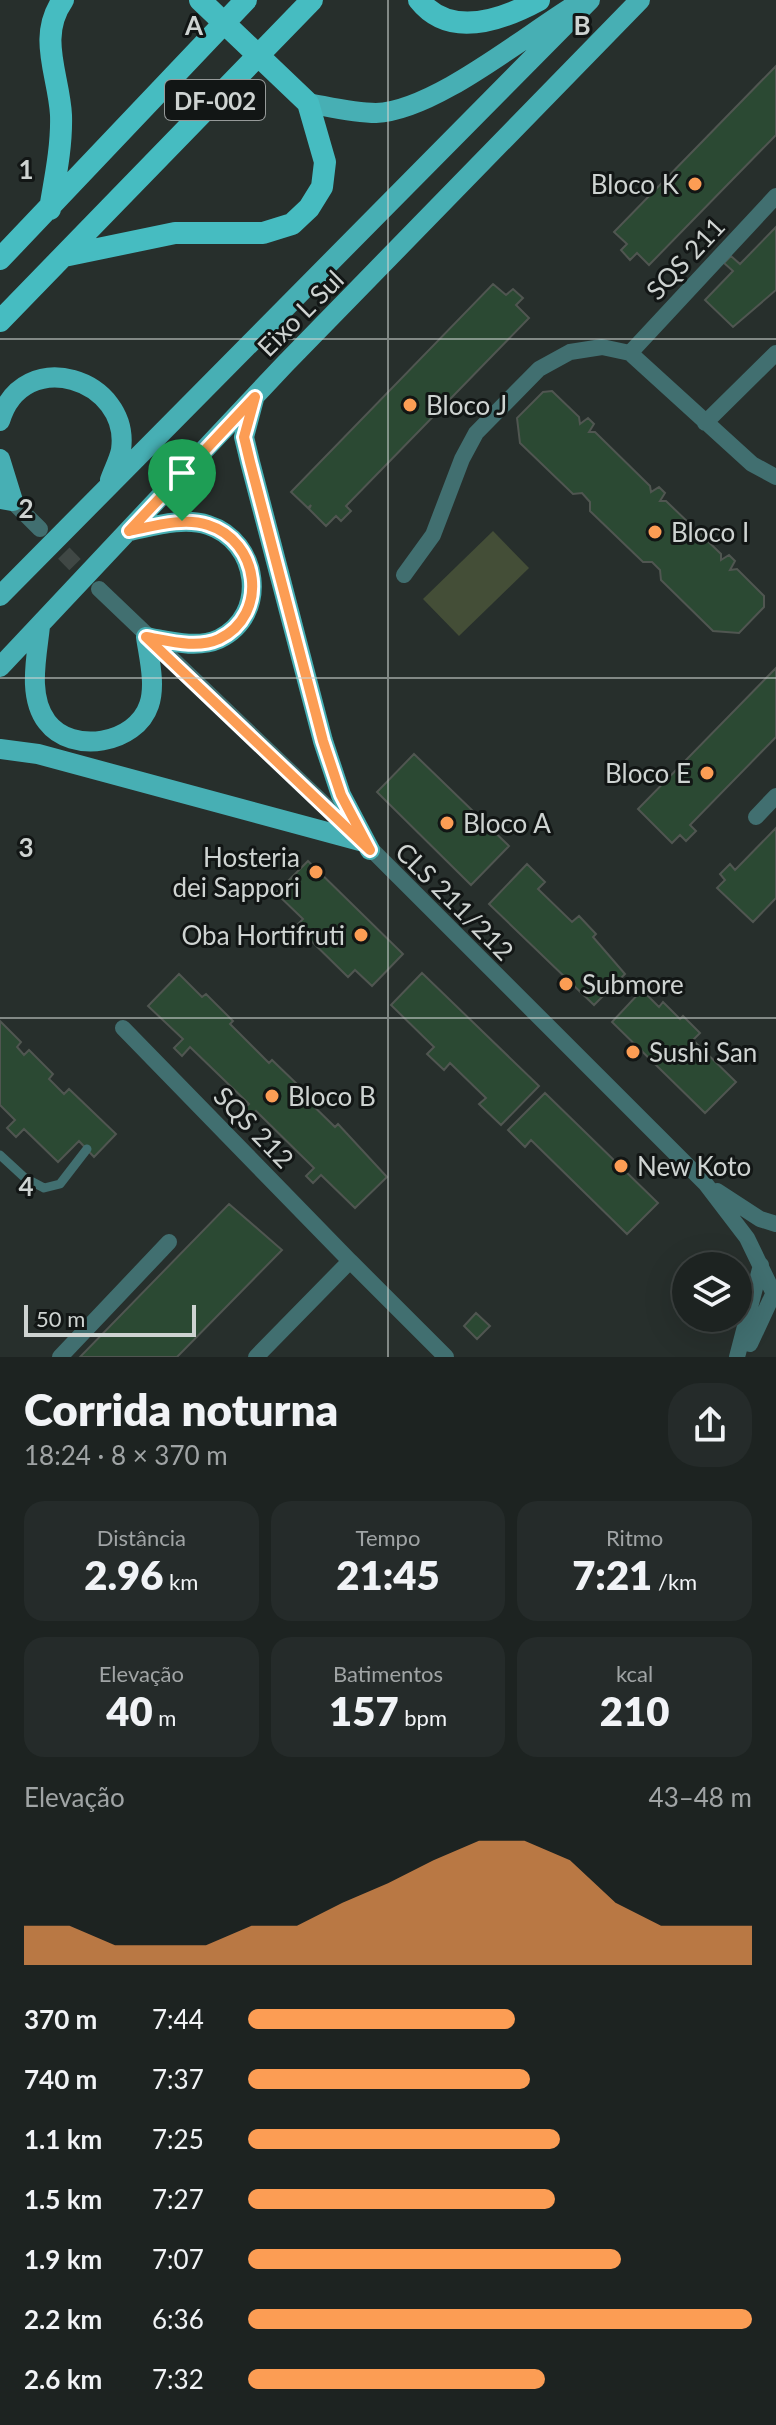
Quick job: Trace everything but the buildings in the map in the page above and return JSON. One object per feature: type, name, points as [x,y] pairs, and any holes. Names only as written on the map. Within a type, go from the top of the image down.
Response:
[{"type":"highway","points":[[50,209],[61,117],[49,50],[49,29],[63,0]]},
{"type":"highway","points":[[64,256],[175,233],[263,233],[292,224],[309,208],[322,187],[325,162],[308,103],[200,0]]},
{"type":"highway","name":"DF-002","points":[[0,259],[246,0]]},
{"type":"highway","name":"DF-002","points":[[0,321],[312,0]]},
{"type":"highway","points":[[419,0],[431,15],[460,23],[507,17],[539,0]]},
{"type":"main road","points":[[308,103],[376,113],[404,109],[430,98],[582,0]]},
{"type":"main road","name":"Eixo L Sul","points":[[0,596],[590,0]]},
{"type":"main road","name":"Eixo L Sul","points":[[0,667],[255,397],[640,0]]},
{"type":"main road","points":[[0,421],[4,408],[20,387],[40,377],[69,378],[94,389],[110,405],[119,429],[121,451],[108,487]]},
{"type":"main road","points":[[255,397],[244,437],[250,462],[323,741],[341,795],[367,846]]},
{"type":"main road","points":[[0,459],[4,496]]},
{"type":"main road","points":[[40,626],[36,697],[47,723],[68,737],[91,743],[119,737],[138,723],[150,704],[151,673],[146,637],[190,644],[218,639],[238,625],[252,603],[253,580],[246,556],[229,535],[207,524],[182,521],[129,531]]},
{"type":"main road","points":[[0,749],[38,754],[367,846]]},
{"type":"street","name":"SQS 211","points":[[630,353],[776,196]]},
{"type":"street","points":[[404,575],[433,535],[462,459],[476,433],[500,405],[539,369],[570,352],[602,347],[630,353],[752,464],[776,477]]},
{"type":"street","points":[[705,423],[776,353]]},
{"type":"street","points":[[4,496],[40,529]]},
{"type":"street","name":"CLS 211/212","points":[[99,589],[367,846],[705,1183],[747,1238],[774,1290]]},
{"type":"street","points":[[756,817],[776,796]]},
{"type":"street","name":"SQS 212","points":[[123,1028],[446,1357]]},
{"type":"street","name":"CLS 211/212","points":[[705,1183],[760,1219],[776,1224]]},
{"type":"street","points":[[60,1357],[169,1242]]},
{"type":"street","points":[[256,1357],[350,1261]]},
{"type":"street","points":[[744,1356],[761,1265]]},
{"type":"street","points":[[744,1356],[774,1290]]},
{"type":"lane","points":[[0,1155],[44,1188],[60,1184],[87,1149]]},
{"type":"green space","points":[[493,531],[529,568],[459,636],[423,599]]},
{"type":"tunnel","points":[[47,536],[99,589]]},
{"type":"place","name":"Bloco K","points":[[695,184]]},
{"type":"place","name":"Bloco J","points":[[410,405]]},
{"type":"place","name":"Bloco I","points":[[655,532]]},
{"type":"place","name":"Bloco E","points":[[707,773]]},
{"type":"place","name":"Bloco A","points":[[447,823]]},
{"type":"place","name":"Hosteria dei Sappori","points":[[316,872]]},
{"type":"place","name":"Oba Hortifruti","points":[[361,935]]},
{"type":"place","name":"Submore","points":[[566,984]]},
{"type":"place","name":"Sushi San","points":[[633,1052]]},
{"type":"place","name":"Bloco B","points":[[272,1096]]},
{"type":"place","name":"New Koto","points":[[621,1166]]},
{"type":"route","points":[[255,397],[244,437],[250,462],[323,741],[341,795],[370,850],[146,637],[190,644],[218,639],[238,625],[252,603],[253,580],[246,556],[229,535],[207,524],[182,521],[129,531],[255,397]]}]
